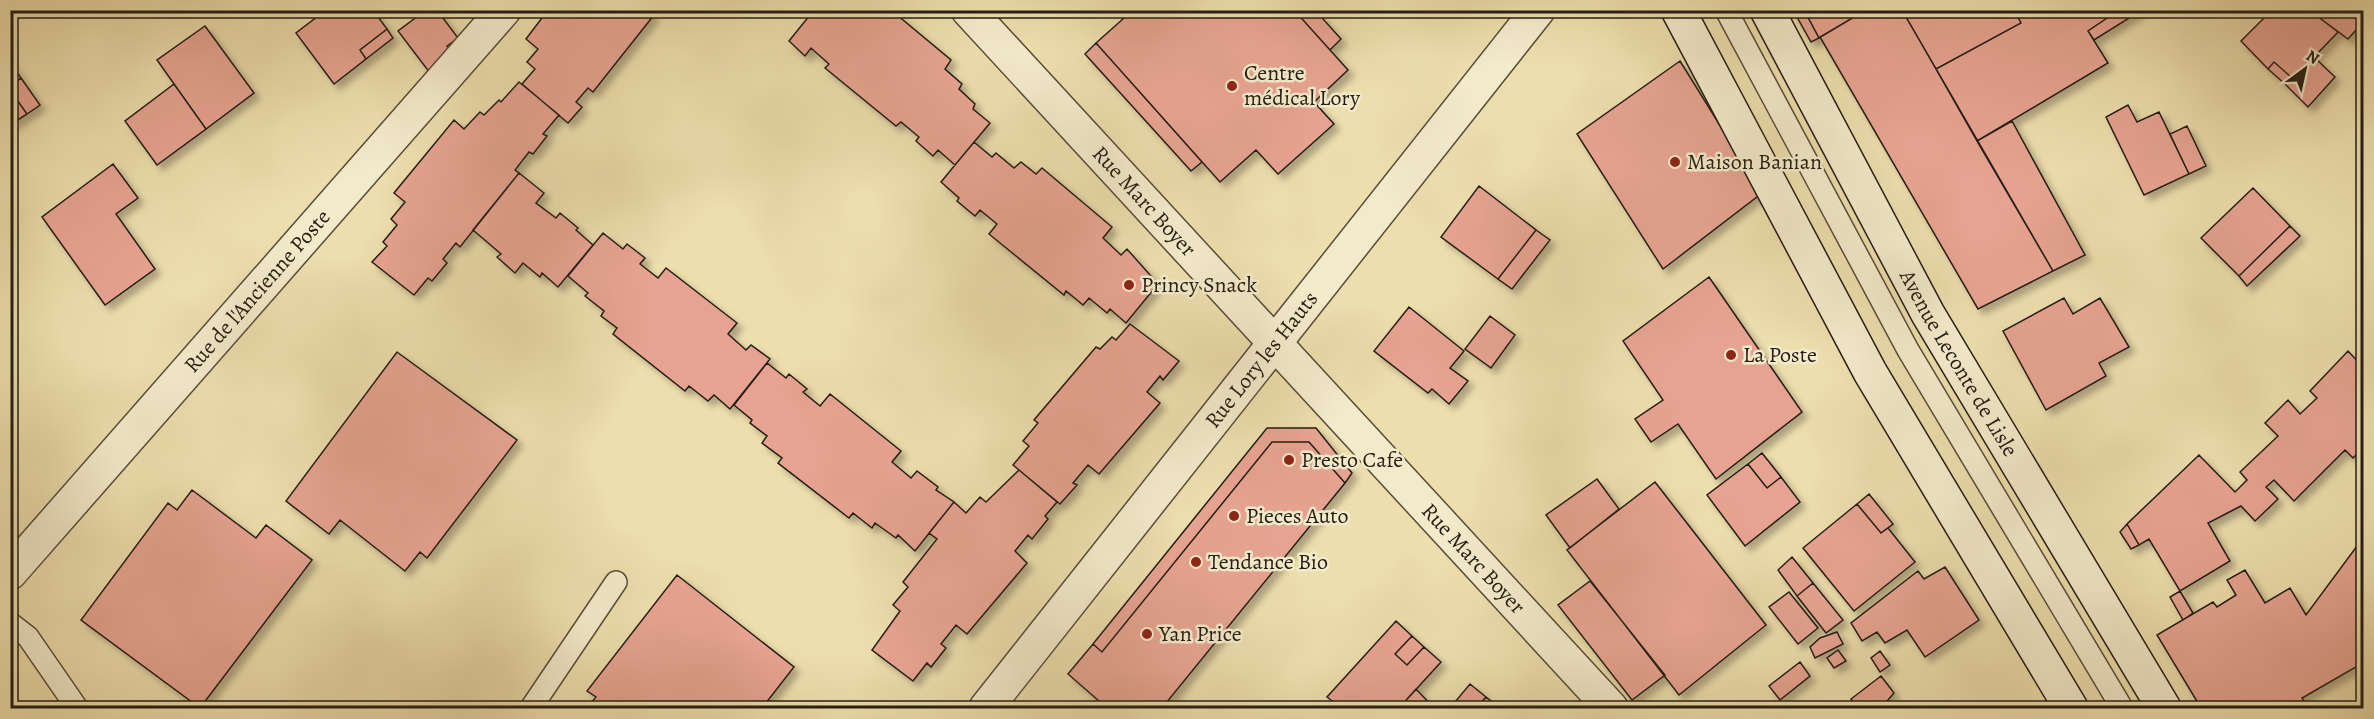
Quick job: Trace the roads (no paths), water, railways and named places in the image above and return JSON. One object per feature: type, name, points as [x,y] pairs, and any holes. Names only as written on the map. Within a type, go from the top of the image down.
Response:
[{"type":"street","name":"Rue de l'Ancienne Poste","points":[[10,573],[504,10]]},
{"type":"street","name":"Rue Marc Boyer","points":[[968,10],[1611,708]]},
{"type":"street","name":"Rue Lory les Hauts","points":[[986,708],[1538,10]]},
{"type":"street","points":[[1678,10],[1870,372],[2071,708]]},
{"type":"street","name":"Avenue Leconte de Lisle","points":[[1767,10],[1928,314],[2164,708]]},
{"type":"lane","name":"Avenue Leconte de Lisle","points":[[1726,10],[1908,350],[2122,708]]},
{"type":"lane","points":[[531,708],[616,582]]},
{"type":"lane","points":[[10,622],[28,638],[77,708]]},
{"type":"place","name":"Centre médical Lory","points":[[1232,86]]},
{"type":"place","name":"Maison Banian","points":[[1675,162]]},
{"type":"place","name":"Princy Snack","points":[[1129,285]]},
{"type":"place","name":"La Poste","points":[[1731,355]]},
{"type":"place","name":"Presto Cafe","points":[[1289,460]]},
{"type":"place","name":"Pieces Auto","points":[[1234,516]]},
{"type":"place","name":"Tendance Bio","points":[[1196,562]]},
{"type":"place","name":"Yan Price","points":[[1147,634]]}]
